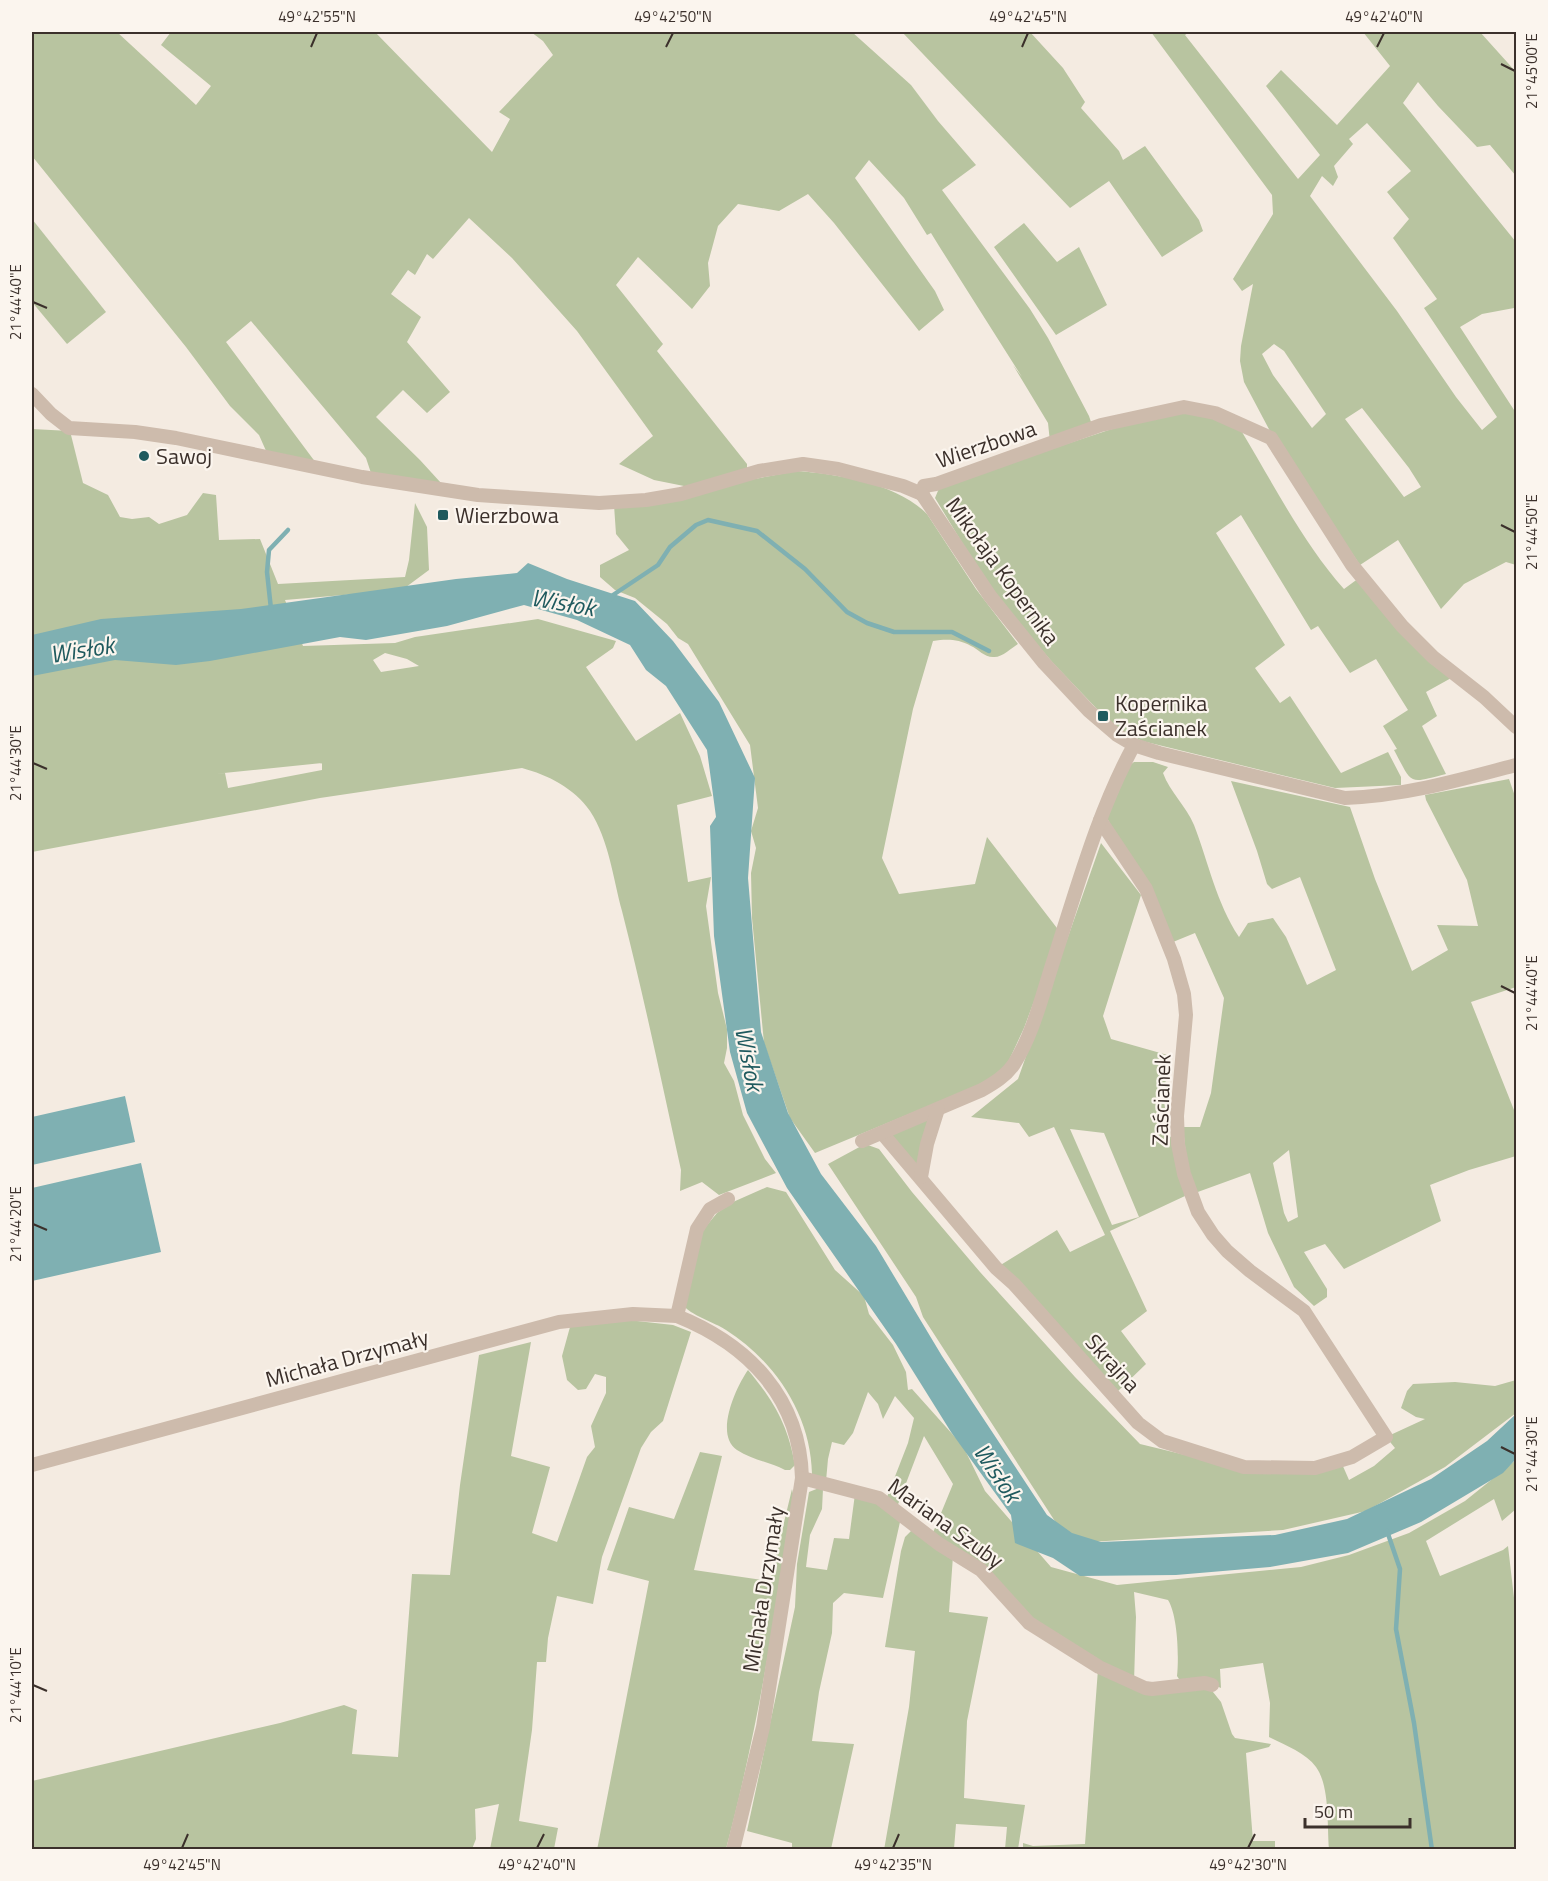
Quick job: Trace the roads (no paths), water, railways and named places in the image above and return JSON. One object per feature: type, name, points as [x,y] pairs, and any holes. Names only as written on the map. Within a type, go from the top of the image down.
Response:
[{"type":"street","name":"Wierzbowa","points":[[32,394],[56,419],[69,428],[135,432],[176,438],[362,477],[478,495],[599,503],[646,500],[681,494],[759,471],[803,464],[844,471],[903,486],[922,494],[924,486],[957,477],[1101,425],[1184,407],[1215,413],[1271,438],[1352,566],[1402,626],[1433,657],[1484,697],[1516,727]]},
{"type":"street","name":"Mikołaja Kopernika","points":[[922,494],[990,596],[1044,663],[1089,711],[1117,735],[1134,745],[1345,798],[1371,797],[1419,789],[1516,765]]},
{"type":"street","points":[[862,1141],[997,1081],[1016,1061],[1035,1016],[1100,820],[1134,745]]},
{"type":"street","name":"Zaścianek","points":[[1100,820],[1146,890],[1174,959],[1184,994],[1186,1015],[1177,1116],[1178,1144],[1184,1174],[1198,1212],[1227,1251],[1304,1311],[1386,1437]]},
{"type":"street","points":[[921,1177],[927,1144],[938,1109]]},
{"type":"street","name":"Skrajna","points":[[882,1133],[996,1268],[1014,1284],[1138,1423],[1162,1441],[1244,1467],[1315,1468],[1352,1457],[1386,1437]]},
{"type":"street","points":[[677,1316],[697,1229],[710,1209],[728,1199]]},
{"type":"street","name":"Michała Drzymały","points":[[32,1465],[559,1322],[633,1314],[677,1316],[720,1336],[753,1363],[783,1404],[798,1442],[802,1479],[763,1727],[733,1850]]},
{"type":"street","name":"Mariana Szuby","points":[[802,1479],[879,1498],[939,1544],[981,1570],[1029,1623],[1099,1667],[1144,1688],[1159,1689],[1206,1683],[1212,1685]]},
{"type":"water","name":"Wisłok","points":[[528,563],[567,579],[635,601],[673,641],[719,702],[755,778],[748,878],[761,1032],[788,1113],[821,1174],[876,1246],[942,1356],[1047,1515],[1072,1533],[1101,1542],[1275,1535],[1347,1519],[1431,1479],[1487,1441],[1516,1414],[1516,1459],[1503,1473],[1421,1522],[1348,1553],[1270,1567],[1176,1575],[1080,1576],[1053,1558],[1015,1543],[1011,1515],[951,1432],[896,1344],[787,1188],[747,1113],[730,1052],[714,936],[710,826],[716,817],[707,750],[666,686],[646,670],[630,645],[577,620],[524,605],[447,626],[366,640],[340,637],[176,665],[115,660],[32,676],[32,635],[101,619],[241,609],[456,579],[517,573]]},
{"type":"water","points":[[125,1096],[135,1142],[32,1165],[32,1117]]},
{"type":"water","points":[[141,1163],[161,1252],[32,1281],[32,1188]]},
{"type":"waterway","points":[[611,599],[613,595],[658,565],[670,547],[696,525],[708,520],[757,531],[805,569],[847,612],[867,623],[894,632],[952,632],[989,651]]},
{"type":"waterway","points":[[271,609],[267,572],[269,550],[288,530]]},
{"type":"waterway","points":[[1387,1531],[1400,1569],[1396,1629],[1414,1723],[1432,1850]]},
{"type":"place","name":"Sawoj","points":[[144,456]]},
{"type":"place","name":"Wierzbowa","points":[[443,515]]},
{"type":"place","name":"Kopernika Zaścianek","points":[[1103,716]]}]
